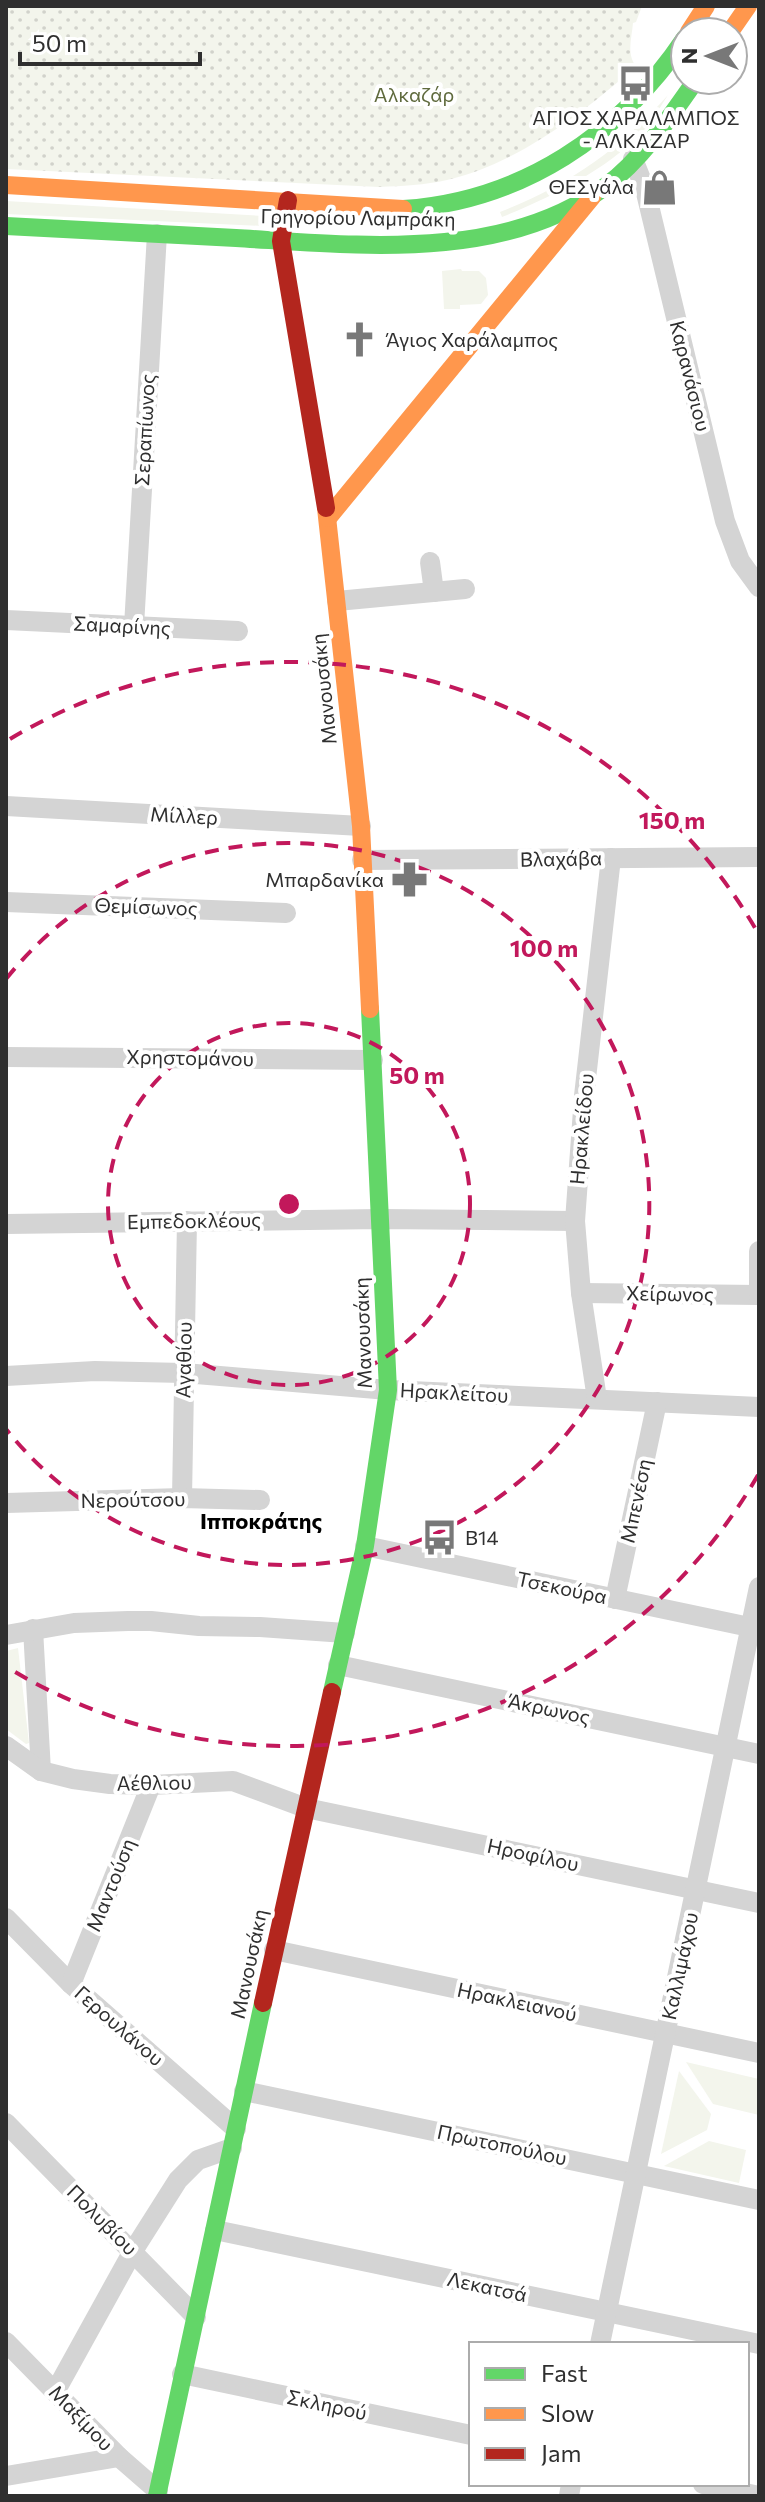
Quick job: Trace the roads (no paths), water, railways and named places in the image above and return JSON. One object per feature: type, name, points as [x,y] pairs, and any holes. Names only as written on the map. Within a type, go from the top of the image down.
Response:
[{"type":"street","name":"Γρηγορίου Λαμπράκη","points":[[6,185],[412,209],[454,202],[500,188],[559,159],[603,131],[634,103],[669,58]]},
{"type":"street","name":"Γρηγορίου Λαμπράκη","points":[[6,226],[281,241],[455,243],[523,227],[560,213],[593,195],[633,159],[684,96]]},
{"type":"street","name":"Καρανάσιου","points":[[633,159],[645,189],[725,521],[740,561],[759,587]]},
{"type":"street","points":[[328,518],[593,195]]},
{"type":"street","name":"Μανουσάκη","points":[[158,2493],[274,1950],[365,1546],[388,1390],[361,826],[328,518],[281,241],[288,200]]},
{"type":"street","name":"Σεραπίωνος","points":[[134,626],[157,234]]},
{"type":"street","points":[[430,562],[434,592]]},
{"type":"street","points":[[337,601],[465,589]]},
{"type":"street","name":"Σαμαρίνης","points":[[6,620],[238,631]]},
{"type":"street","name":"Μίλλερ","points":[[6,806],[361,826]]},
{"type":"street","name":"Βλαχάβα","points":[[362,860],[759,857]]},
{"type":"street","name":"Ηρακλείδου","points":[[597,1399],[581,1293],[575,1221],[584,1096],[611,858]]},
{"type":"street","name":"Θεμίσωνος","points":[[6,902],[286,913]]},
{"type":"street","name":"Χρηστομάνου","points":[[6,1057],[373,1060]]},
{"type":"street","name":"Εμπεδοκλέους","points":[[6,1224],[381,1219],[575,1221]]},
{"type":"street","name":"Αγαθίου","points":[[182,1498],[187,1221]]},
{"type":"street","points":[[759,1251],[759,1295]]},
{"type":"street","name":"Χείρωνος","points":[[581,1293],[759,1295]]},
{"type":"street","name":"Ηρακλείτου","points":[[6,1376],[95,1371],[184,1373],[388,1390],[759,1407]]},
{"type":"street","name":"Μπενέση","points":[[615,1599],[657,1402]]},
{"type":"street","name":"Νερούτσου","points":[[6,1503],[182,1498],[260,1500]]},
{"type":"street","name":"Τσεκούρα","points":[[365,1546],[755,1628]]},
{"type":"street","name":"Καλλιμάχου","points":[[600,2342],[726,1747],[755,1628],[759,1587]]},
{"type":"street","points":[[6,1635],[91,1622],[151,1621],[345,1633]]},
{"type":"street","points":[[33,1629],[41,1771]]},
{"type":"street","name":"Άκρωνος","points":[[338,1665],[759,1754]]},
{"type":"street","name":"Αέθλιου","points":[[6,1746],[41,1771],[98,1783],[151,1785],[233,1781],[306,1808]]},
{"type":"street","name":"Μαντούση","points":[[71,1984],[151,1785]]},
{"type":"street","name":"Ηροφίλου","points":[[306,1808],[759,1903]]},
{"type":"street","name":"Γερουλάνου","points":[[6,1918],[234,2139]]},
{"type":"street","name":"Ηρακλειανού","points":[[274,1950],[759,2053]]},
{"type":"street","name":"Πρωτοπούλου","points":[[244,2091],[759,2200]]},
{"type":"street","name":"Πολυβίου","points":[[6,2123],[196,2317]]},
{"type":"street","points":[[55,2392],[133,2251],[187,2169],[234,2139]]},
{"type":"street","name":"Λεκατσά","points":[[215,2230],[759,2344]]},
{"type":"street","name":"Μαξίμου","points":[[6,2342],[158,2493]]},
{"type":"street","name":"Σκληρού","points":[[182,2374],[469,2435]]},
{"type":"street","points":[[6,2476],[119,2457]]},
{"type":"street","points":[[712,2486],[759,2496]]},
{"type":"place","name":"ΑΓΙΟΣ ΧΑΡΑΛΑΜΠΟΣ - ΑΛΚΑΖΑΡ","points":[[636,83]]},
{"type":"place","name":"ΘΕΣγάλα","points":[[660,187]]},
{"type":"place","name":"Άγιος Χαράλαμπος","points":[[360,340]]},
{"type":"place","name":"Μπαρδανίκα","points":[[410,880]]},
{"type":"place","name":"Β14","points":[[439,1538]]},
{"type":"district","name":"Ιπποκράτης","points":[[261,1521]]},
{"type":"park label","name":"Αλκαζάρ","points":[[414,95]]}]
